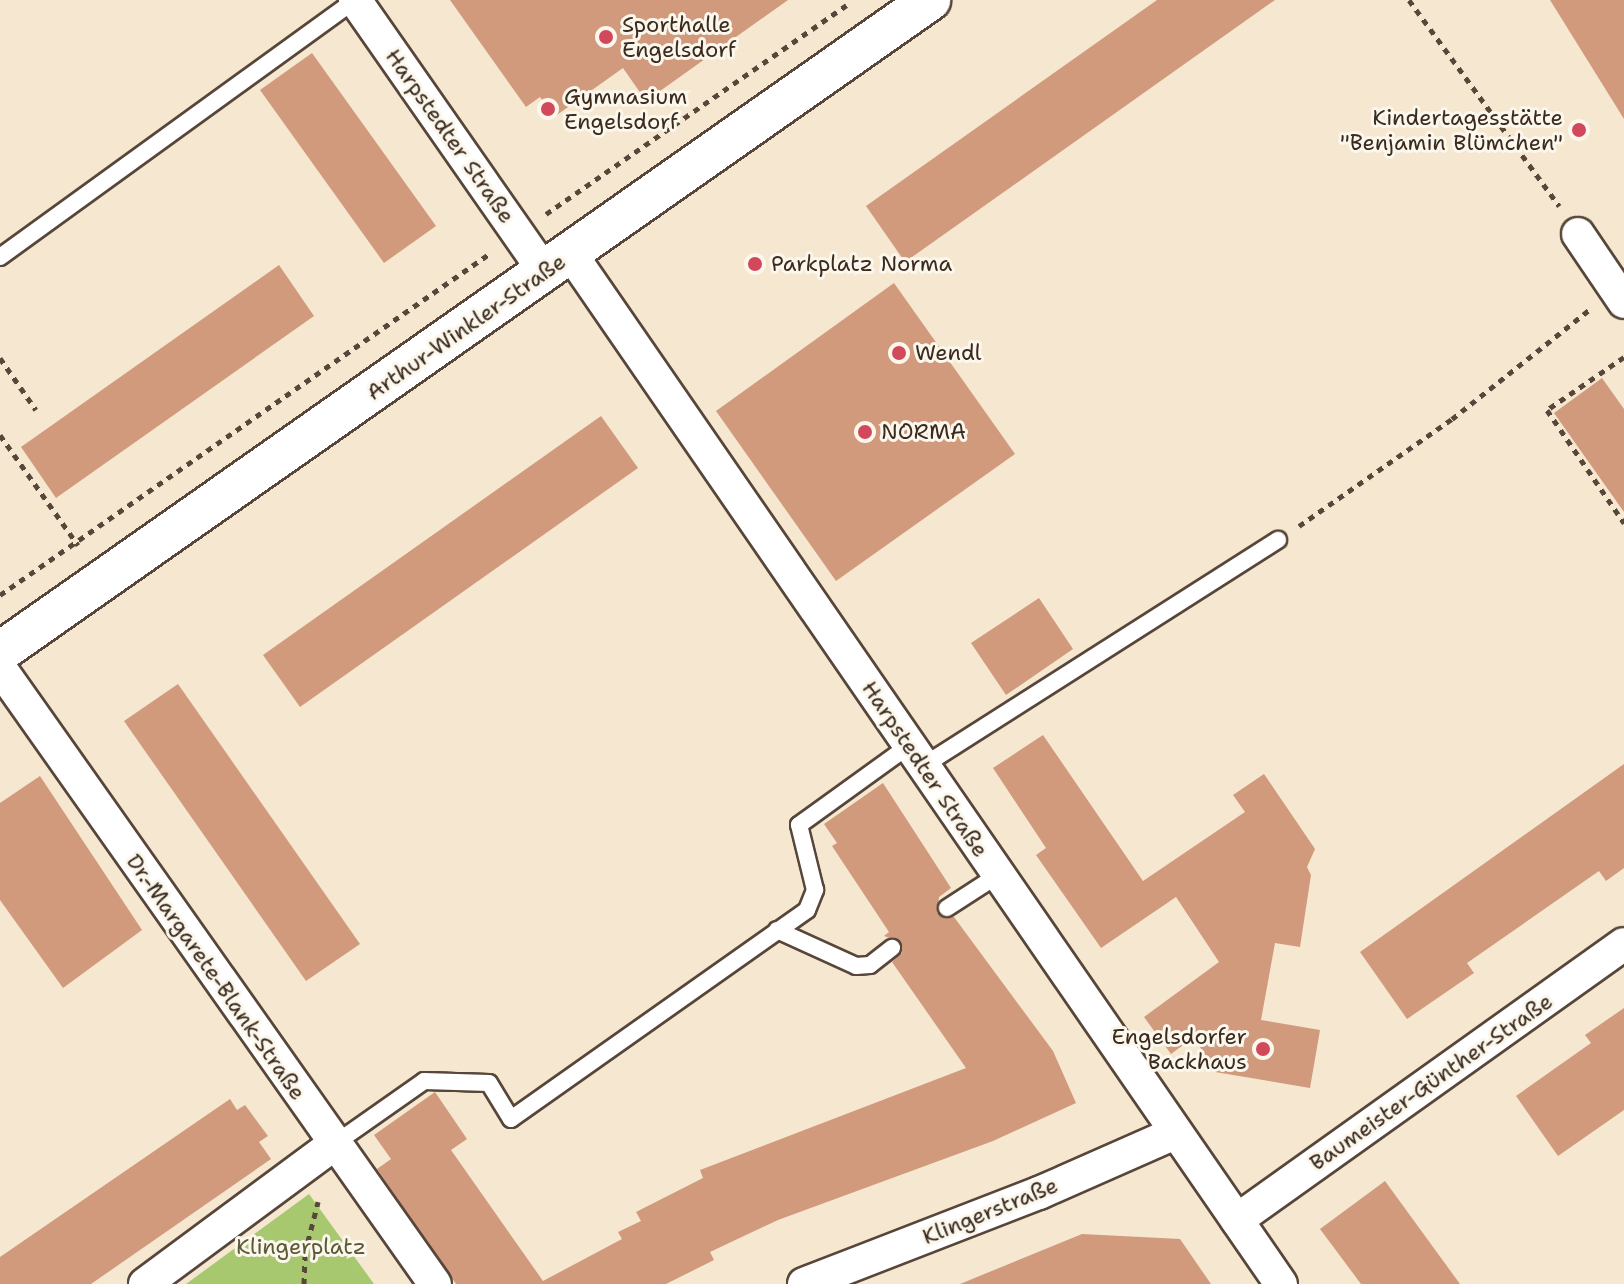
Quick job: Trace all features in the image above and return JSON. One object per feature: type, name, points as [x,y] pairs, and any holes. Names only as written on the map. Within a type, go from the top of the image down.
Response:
[{"type":"street","name":"Harpstedter Straße","points":[[355,0],[518,233],[558,263],[916,756],[1281,1284]]},
{"type":"street","name":"Arthur-Winkler-Straße","points":[[0,652],[930,0]]},
{"type":"street","points":[[1578,234],[1620,296]]},
{"type":"street","name":"Dr.-Margarete-Blank-Straße","points":[[0,668],[340,1154],[435,1284]]},
{"type":"street","name":"Baumeister-Günther-Straße","points":[[1237,1220],[1624,944]]},
{"type":"street","name":"Klingerstraße","points":[[804,1284],[1039,1193],[1175,1133]]},
{"type":"street","points":[[145,1284],[340,1154]]},
{"type":"lane","points":[[0,257],[355,0]]},
{"type":"lane","points":[[340,1154],[424,1081],[489,1083],[511,1119],[807,910],[815,890],[799,825],[1278,540]]},
{"type":"lane","points":[[947,908],[998,875]]},
{"type":"lane","points":[[777,930],[856,966],[870,965],[892,948]]},
{"type":"path","points":[[0,595],[854,0]]},
{"type":"path","points":[[1409,0],[1578,234]]},
{"type":"path","points":[[1278,540],[1452,419],[1620,296]]},
{"type":"path","points":[[1624,357],[1547,410],[1624,523]]},
{"type":"path","points":[[0,358],[36,410]]},
{"type":"path","points":[[0,435],[102,581]]},
{"type":"path","points":[[304,1284],[316,1204],[340,1154]]},
{"type":"green space","name":"Klingerplatz","points":[[309,1194],[374,1284],[186,1284]]},
{"type":"building","name":"Sporthalle Engelsdorf","points":[[450,0],[788,0],[646,101],[623,68],[554,117],[540,97],[526,107]]},
{"type":"building","points":[[1157,0],[1275,0],[905,262],[866,206]]},
{"type":"building","points":[[1550,0],[1624,0],[1624,119]]},
{"type":"building","points":[[312,53],[436,226],[384,263],[260,90]]},
{"type":"building","points":[[279,265],[314,316],[56,498],[21,447]]},
{"type":"building","name":"NORMA","points":[[894,283],[1015,454],[836,581],[716,411]]},
{"type":"building","points":[[1602,378],[1624,409],[1624,512],[1554,413]]},
{"type":"building","points":[[601,416],[638,468],[300,707],[263,655]]},
{"type":"building","points":[[1039,598],[1073,649],[1006,695],[971,643]]},
{"type":"building","points":[[178,684],[360,944],[306,981],[124,721]]},
{"type":"building","points":[[1043,735],[1143,881],[1245,812],[1233,795],[1264,774],[1315,849],[1307,867],[1311,875],[1300,947],[1275,943],[1261,1020],[1320,1030],[1310,1088],[1215,1072],[1194,1037],[1171,1054],[1144,1017],[1219,962],[1176,897],[1101,948],[1036,855],[1046,848],[993,768]]},
{"type":"building","points":[[1624,764],[1624,868],[1606,881],[1599,871],[1467,963],[1474,973],[1407,1019],[1360,952]]},
{"type":"building","points":[[40,776],[142,930],[63,988],[0,900],[0,803]]},
{"type":"building","points":[[883,783],[951,888],[939,897],[937,913],[954,917],[1053,1051],[1076,1103],[993,1141],[778,1220],[710,1252],[714,1260],[666,1284],[456,1284],[377,1169],[391,1159],[374,1135],[435,1092],[467,1139],[451,1150],[543,1281],[622,1239],[618,1232],[641,1221],[636,1212],[703,1178],[700,1170],[966,1068],[892,962],[902,953],[901,942],[884,936],[889,932],[832,846],[837,843],[824,824]]},
{"type":"building","points":[[1624,1008],[1624,1110],[1558,1156],[1516,1096],[1591,1043],[1585,1035]]},
{"type":"building","points":[[230,1099],[237,1110],[245,1105],[268,1136],[259,1142],[271,1159],[91,1284],[0,1284],[0,1257]]},
{"type":"building","points":[[1385,1181],[1460,1284],[1361,1284],[1320,1229]]},
{"type":"building","points":[[1082,1234],[1180,1239],[1211,1284],[960,1284]]},
{"type":"place","name":"Sporthalle Engelsdorf","points":[[606,37]]},
{"type":"place","name":"Gymnasium Engelsdorf","points":[[548,109]]},
{"type":"place","name":"Kindertagesstätte \"Benjamin Blümchen\"","points":[[1579,130]]},
{"type":"place","name":"Parkplatz Norma","points":[[755,264]]},
{"type":"place","name":"Wendl","points":[[899,353]]},
{"type":"place","name":"NORMA","points":[[865,432]]},
{"type":"place","name":"Engelsdorfer Backhaus","points":[[1263,1049]]}]
